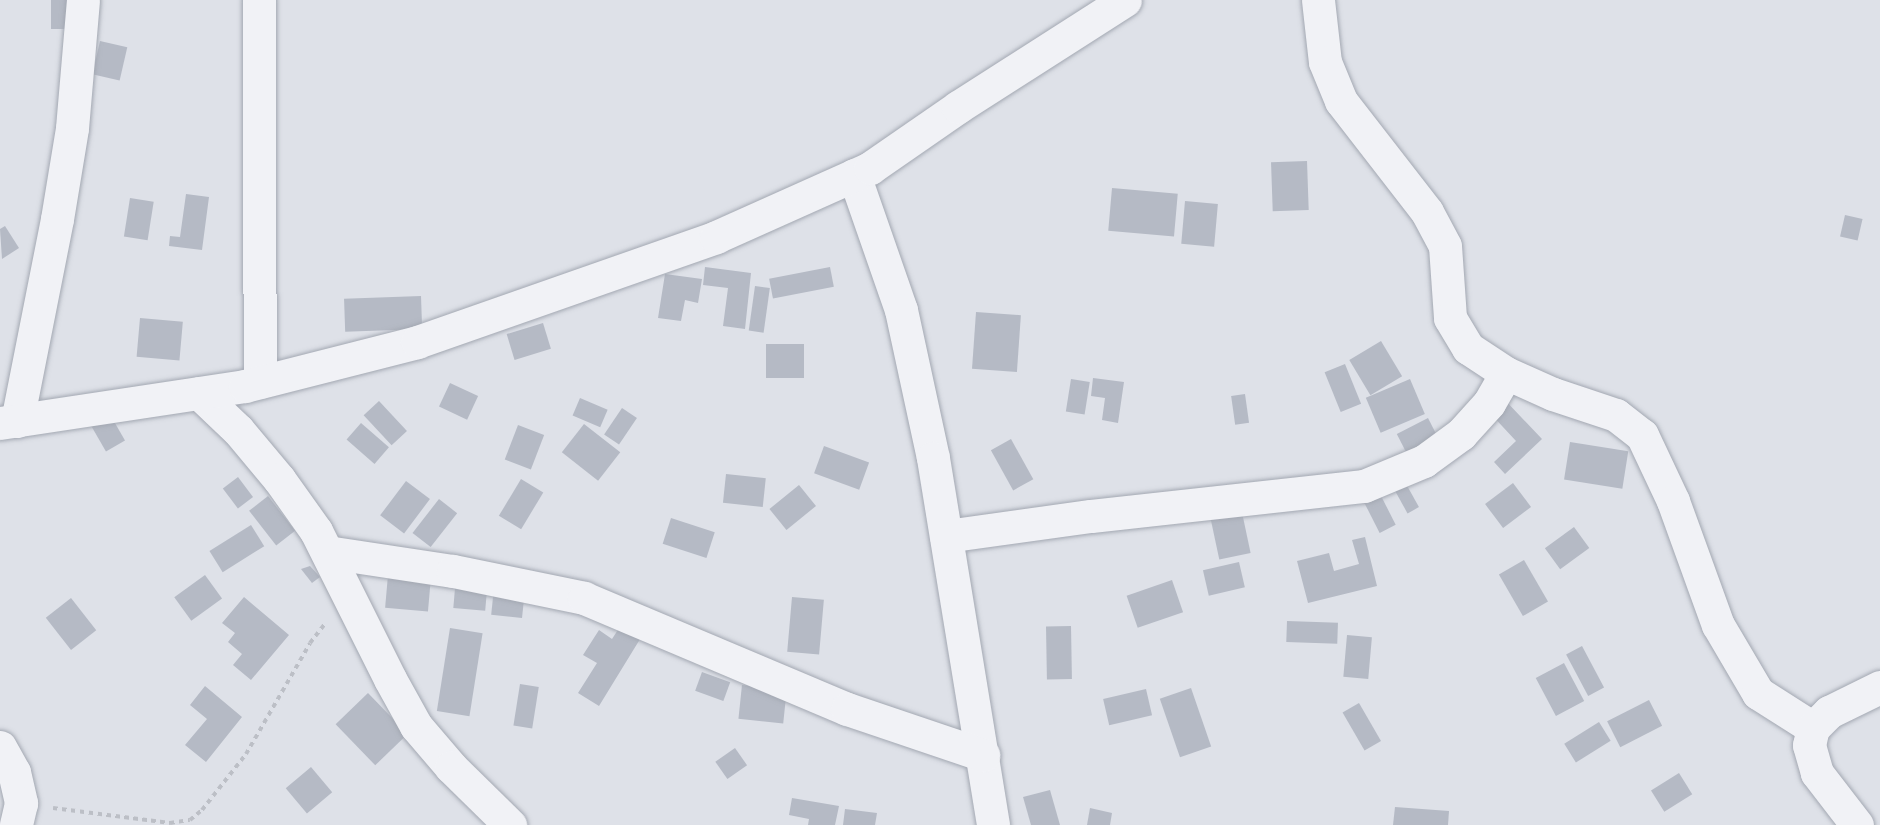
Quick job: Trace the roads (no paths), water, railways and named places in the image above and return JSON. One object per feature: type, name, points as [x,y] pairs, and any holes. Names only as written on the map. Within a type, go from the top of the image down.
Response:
[{"type":"street","points":[[83,0],[72,128],[57,219],[8,422],[260,382],[417,342],[716,237],[870,168],[958,106],[1125,0]]},
{"type":"street","points":[[259,0],[260,382]]},
{"type":"street","points":[[1318,0],[1325,62],[1341,101],[1427,212],[1445,246],[1450,318],[1468,348],[1506,373],[1553,394],[1616,415],[1642,435],[1673,501],[1718,625],[1758,693],[1813,729]]},
{"type":"street","points":[[854,175],[901,310],[933,458],[993,825]]},
{"type":"street","points":[[946,536],[1091,516],[1364,486],[1424,461],[1461,434],[1489,403],[1506,373]]},
{"type":"street","points":[[199,393],[238,430],[279,479],[316,531],[416,726],[450,767],[510,825]]},
{"type":"street","points":[[327,552],[453,571],[585,598],[847,708],[983,755]]},
{"type":"street","points":[[1857,825],[1817,773],[1809,745],[1813,729],[1829,712],[1880,687]]},
{"type":"street","points":[[0,747],[14,772],[19,814]]}]
